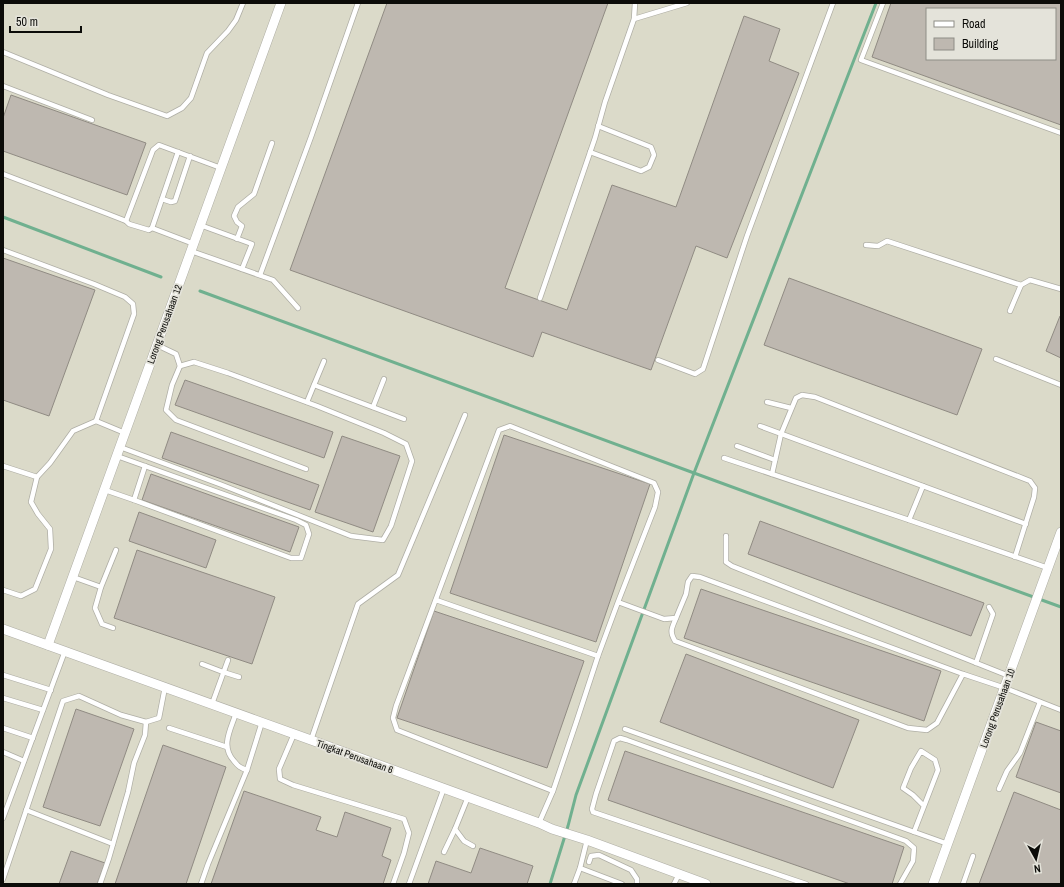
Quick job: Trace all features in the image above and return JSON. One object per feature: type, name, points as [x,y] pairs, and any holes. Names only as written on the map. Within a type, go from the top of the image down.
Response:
[{"type":"street","name":"Lorong Perusahaan 12","points":[[48,645],[280,3]]},
{"type":"street","name":"Lorong Perusahaan 10","points":[[933,884],[1061,533]]},
{"type":"street","name":"Tingkat Perusahaan 6","points":[[3,629],[706,884]]},
{"type":"lane","points":[[3,52],[108,95],[167,116],[182,108],[191,98],[207,52],[228,32],[236,20],[243,3]]},
{"type":"lane","points":[[260,275],[311,137],[358,3]]},
{"type":"lane","points":[[540,298],[634,19],[636,3]]},
{"type":"lane","points":[[634,19],[687,3]]},
{"type":"lane","points":[[658,360],[695,374],[703,370],[747,236],[833,3]]},
{"type":"lane","points":[[883,3],[861,60],[1061,132]]},
{"type":"lane","points":[[3,86],[92,120]]},
{"type":"lane","points":[[590,152],[641,171],[649,167],[654,154],[651,147],[598,126]]},
{"type":"lane","points":[[237,239],[242,226],[237,222],[234,216],[238,207],[254,194],[272,144]]},
{"type":"lane","points":[[126,221],[153,150],[160,145],[221,168]]},
{"type":"lane","points":[[152,228],[178,152]]},
{"type":"lane","points":[[162,199],[171,202],[175,201],[190,156]]},
{"type":"lane","points":[[3,174],[126,221],[129,224],[149,230],[152,228],[242,269],[273,280],[298,308]]},
{"type":"lane","points":[[200,225],[252,244],[242,269]]},
{"type":"lane","points":[[866,245],[878,246],[886,241],[1021,285]]},
{"type":"lane","points":[[3,250],[94,284],[125,297],[133,304],[134,314],[96,421]]},
{"type":"lane","points":[[1010,311],[1021,285],[1030,280],[1061,289]]},
{"type":"lane","points":[[157,345],[176,354],[180,366],[172,385],[166,410],[176,420],[306,469]]},
{"type":"lane","points":[[996,359],[1061,385]]},
{"type":"lane","points":[[308,402],[324,361]]},
{"type":"lane","points":[[118,451],[222,485],[351,536],[383,540],[392,526],[412,460],[406,444],[384,433],[308,402],[228,373],[194,362],[180,366]]},
{"type":"lane","points":[[373,407],[384,379]]},
{"type":"lane","points":[[314,385],[404,419]]},
{"type":"lane","points":[[772,474],[781,434],[796,398],[802,396],[815,397],[1030,481],[1035,488],[1034,496],[1016,557]]},
{"type":"lane","points":[[767,402],[791,408]]},
{"type":"lane","points":[[311,740],[358,604],[398,575],[465,415]]},
{"type":"lane","points":[[3,590],[21,596],[35,589],[51,549],[50,529],[31,502],[37,478],[73,431],[96,421],[125,433]]},
{"type":"lane","points":[[539,823],[552,791],[575,727],[598,656],[655,507],[658,492],[654,482],[510,426],[499,430],[396,706],[394,718],[397,730],[552,791]]},
{"type":"lane","points":[[760,426],[1026,524]]},
{"type":"lane","points":[[737,446],[775,460]]},
{"type":"lane","points":[[104,490],[291,558],[301,558],[309,534],[306,525],[296,520],[145,466],[118,451]]},
{"type":"lane","points":[[724,458],[1048,568]]},
{"type":"lane","points":[[3,466],[37,478]]},
{"type":"lane","points":[[134,500],[145,466]]},
{"type":"lane","points":[[909,520],[923,486]]},
{"type":"lane","points":[[726,536],[726,562],[732,566],[1009,676]]},
{"type":"lane","points":[[113,628],[102,624],[95,608],[101,587],[116,550]]},
{"type":"lane","points":[[963,674],[937,723],[927,730],[908,728],[675,641],[672,635],[672,630],[686,594],[688,582],[692,576],[700,577],[963,674],[1005,688],[1061,710]]},
{"type":"lane","points":[[73,578],[101,587]]},
{"type":"lane","points":[[436,600],[598,656]]},
{"type":"lane","points":[[618,602],[664,619],[676,618]]},
{"type":"lane","points":[[976,663],[993,614],[989,607]]},
{"type":"lane","points":[[3,818],[66,651]]},
{"type":"lane","points":[[212,704],[228,660]]},
{"type":"lane","points":[[202,664],[239,677]]},
{"type":"lane","points":[[3,675],[51,690]]},
{"type":"lane","points":[[3,879],[63,701],[79,696],[121,715],[146,722],[159,718],[165,687]]},
{"type":"lane","points":[[3,698],[43,710]]},
{"type":"lane","points":[[999,789],[1007,771],[1020,753],[1040,702]]},
{"type":"lane","points":[[236,713],[226,742],[228,756],[240,768],[247,770]]},
{"type":"lane","points":[[100,884],[128,792],[134,763],[145,735],[146,722]]},
{"type":"lane","points":[[201,884],[247,770],[262,722]]},
{"type":"lane","points":[[3,728],[33,738]]},
{"type":"lane","points":[[169,728],[227,747]]},
{"type":"lane","points":[[625,729],[948,844]]},
{"type":"lane","points":[[294,734],[280,769],[280,779],[293,785],[404,819],[409,832],[393,884]]},
{"type":"lane","points":[[806,884],[593,812],[592,809],[596,794],[614,741],[620,738],[627,740],[906,841],[914,848],[912,861],[900,884]]},
{"type":"lane","points":[[914,832],[938,770],[935,760],[921,751],[911,768],[903,788],[924,806]]},
{"type":"lane","points":[[3,752],[24,761]]},
{"type":"lane","points":[[409,884],[444,788]]},
{"type":"lane","points":[[444,852],[468,797]]},
{"type":"lane","points":[[26,810],[113,844]]},
{"type":"lane","points":[[455,829],[464,841],[473,846]]},
{"type":"lane","points":[[574,884],[580,868],[587,840]]},
{"type":"lane","points":[[589,862],[591,856],[599,856],[631,870],[637,879],[637,884]]},
{"type":"lane","points":[[963,884],[973,856]]},
{"type":"lane","points":[[580,868],[622,884]]},
{"type":"lane","points":[[674,884],[679,874]]},
{"type":"shaded area","points":[[3,3],[1061,3],[1061,884],[3,884]]},
{"type":"building","points":[[387,3],[608,3],[505,288],[567,310],[612,185],[676,207],[744,16],[780,29],[769,61],[799,73],[727,258],[696,246],[651,370],[542,332],[533,357],[290,270]]},
{"type":"building","points":[[891,3],[1061,3],[1061,125],[872,57]]},
{"type":"building","points":[[11,95],[146,143],[127,195],[3,151],[3,118]]},
{"type":"building","points":[[3,258],[95,290],[49,416],[3,400]]},
{"type":"building","points":[[789,278],[982,349],[957,415],[764,345]]},
{"type":"building","points":[[1061,316],[1061,358],[1046,351]]},
{"type":"building","points":[[185,380],[333,432],[324,458],[175,405]]},
{"type":"building","points":[[171,432],[319,485],[310,510],[162,458]]},
{"type":"building","points":[[504,435],[650,484],[596,642],[450,593]]},
{"type":"building","points":[[342,436],[400,456],[373,532],[315,512]]},
{"type":"building","points":[[151,474],[299,527],[290,552],[142,500]]},
{"type":"building","points":[[139,512],[216,540],[206,568],[129,541]]},
{"type":"building","points":[[760,521],[984,603],[971,636],[748,554]]},
{"type":"building","points":[[137,550],[275,597],[252,664],[114,618]]},
{"type":"building","points":[[701,589],[941,671],[924,721],[684,638]]},
{"type":"building","points":[[434,611],[584,661],[547,768],[397,718]]},
{"type":"building","points":[[686,654],[859,720],[833,788],[660,722]]},
{"type":"building","points":[[76,709],[134,729],[100,826],[43,807]]},
{"type":"building","points":[[1036,722],[1061,731],[1061,793],[1016,777]]},
{"type":"building","points":[[163,745],[226,767],[186,884],[115,884]]},
{"type":"building","points":[[625,751],[904,847],[892,884],[850,884],[608,800]]},
{"type":"building","points":[[244,791],[321,817],[316,830],[337,837],[345,812],[391,828],[382,856],[391,860],[383,884],[211,884]]},
{"type":"building","points":[[1014,792],[1061,810],[1061,884],[979,884]]},
{"type":"building","points":[[480,848],[533,866],[527,884],[428,884],[436,861],[471,873]]},
{"type":"building","points":[[71,851],[105,863],[97,884],[59,884]]},
{"type":"waterway","points":[[550,884],[576,795],[694,473],[876,3]]},
{"type":"waterway","points":[[3,217],[161,277]]},
{"type":"waterway","points":[[200,291],[1061,607]]}]
